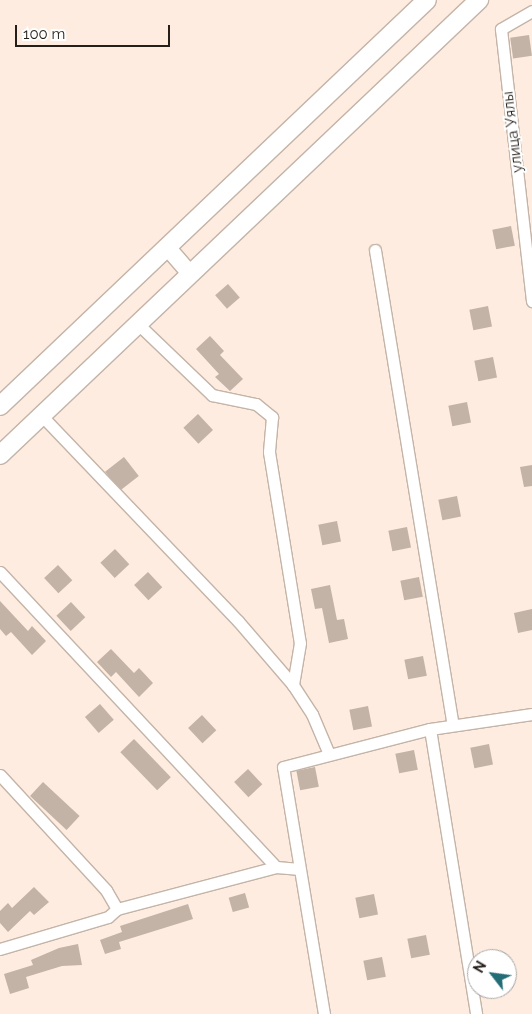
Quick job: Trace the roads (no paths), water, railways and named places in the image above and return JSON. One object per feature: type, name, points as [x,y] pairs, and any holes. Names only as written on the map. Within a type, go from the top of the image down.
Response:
[{"type":"main road","points":[[0,406],[427,0]]},
{"type":"main road","points":[[0,455],[479,0]]},
{"type":"main road","points":[[166,247],[190,273]]},
{"type":"street","name":"улица Уялы","points":[[532,11],[501,29],[532,301]]},
{"type":"street","points":[[375,250],[453,725]]},
{"type":"street","points":[[138,324],[212,395],[256,404],[272,417],[269,452],[300,643],[292,685]]},
{"type":"street","points":[[42,416],[238,621],[292,685],[312,714],[329,754]]},
{"type":"street","points":[[0,572],[276,867]]},
{"type":"street","points":[[321,1013],[297,869],[283,768],[329,754],[430,729],[532,714]]},
{"type":"street","points":[[430,729],[476,1014]]},
{"type":"street","points":[[0,775],[106,890],[117,910]]},
{"type":"street","points":[[0,949],[108,917],[117,910],[276,867],[297,869]]}]
